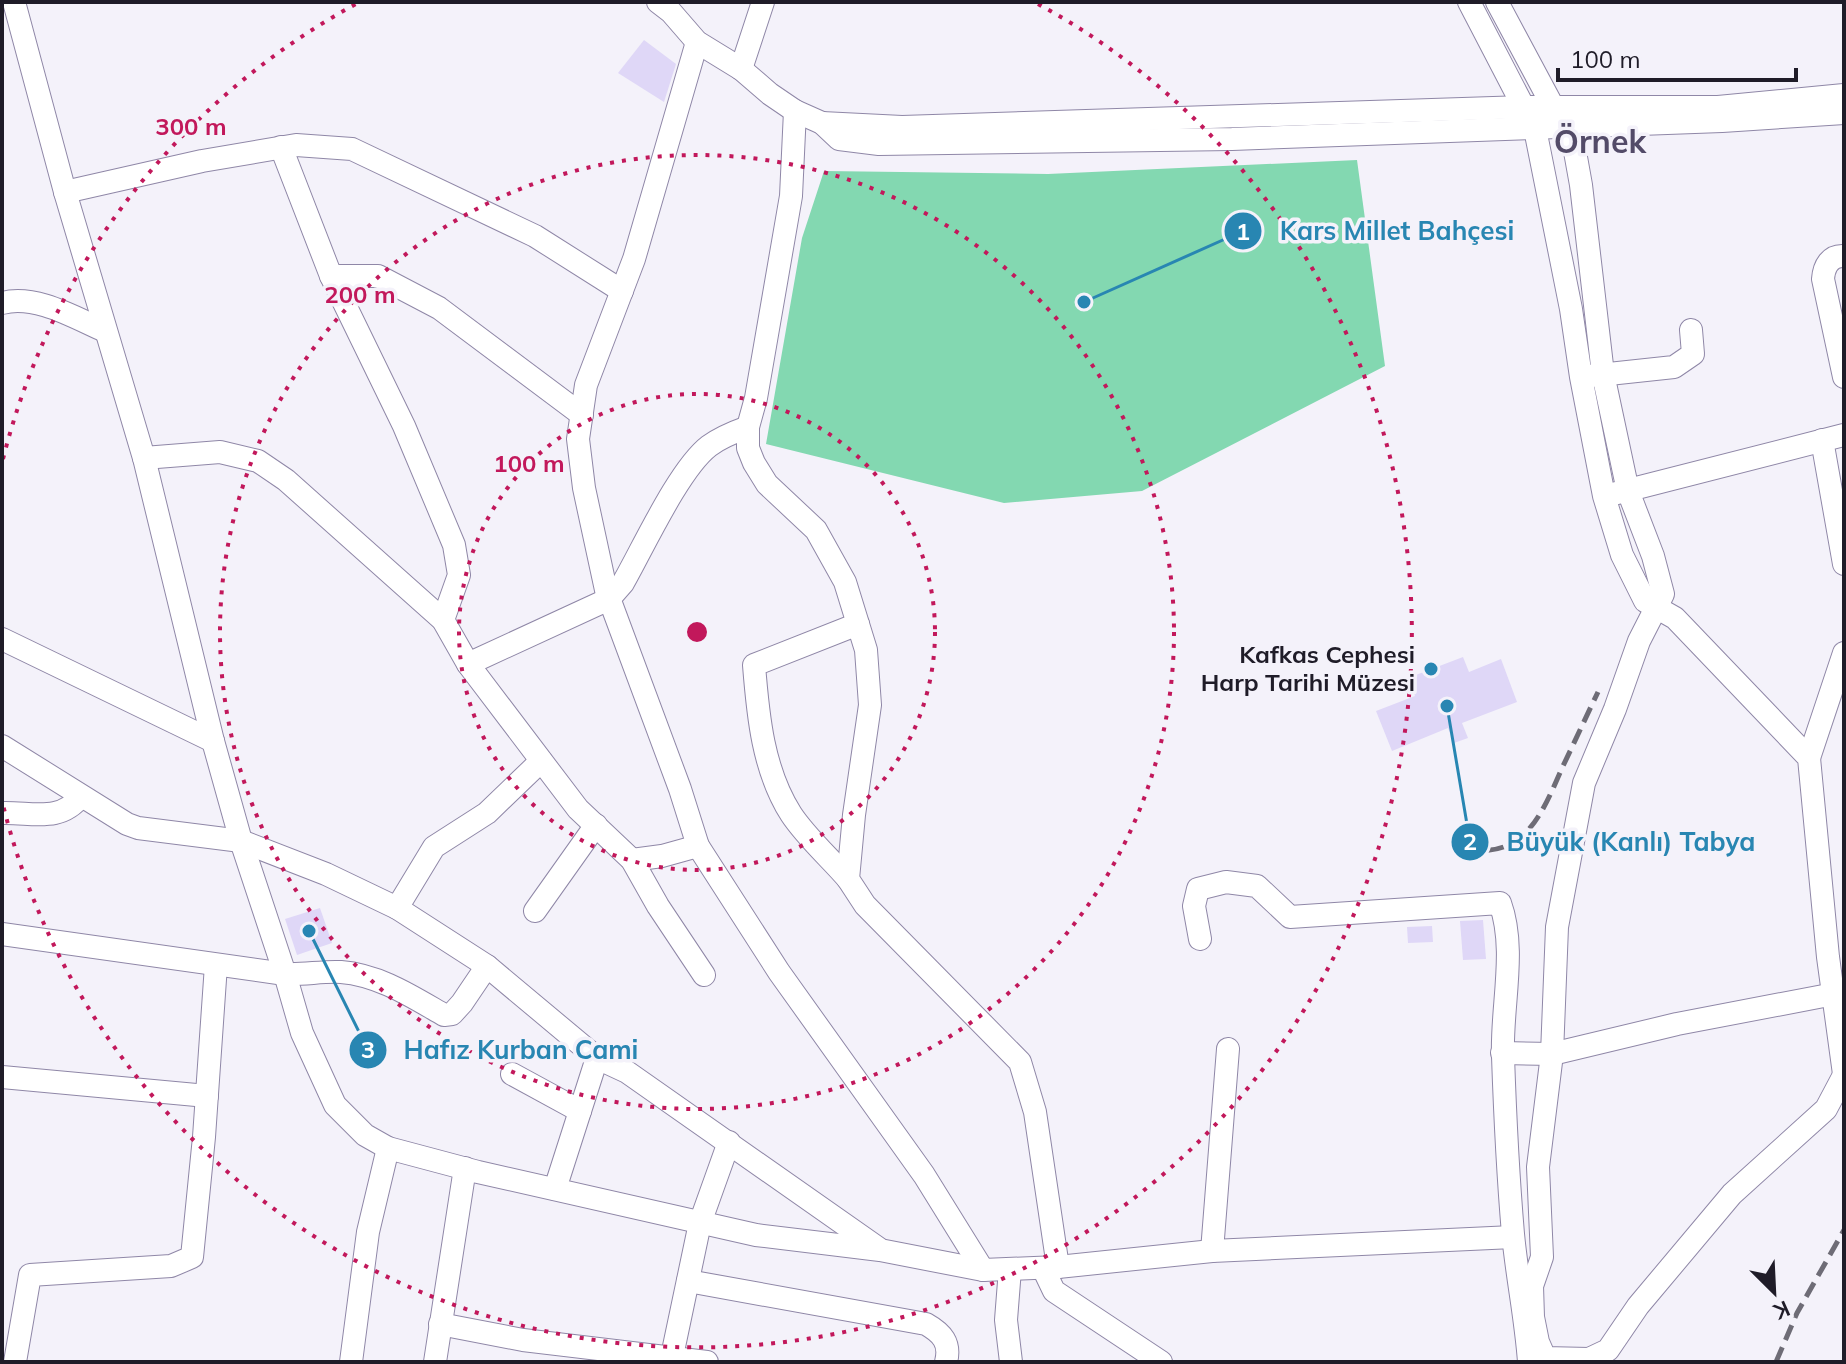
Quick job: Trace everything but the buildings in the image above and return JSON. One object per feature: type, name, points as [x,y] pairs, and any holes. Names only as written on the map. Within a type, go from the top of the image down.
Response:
[{"type":"street","points":[[14,2],[65,192],[144,458],[213,741],[241,841],[302,1033],[335,1105],[365,1135],[388,1148],[700,1223],[756,1235],[880,1250],[983,1270],[1050,1267],[1212,1251],[1513,1237]]},
{"type":"street","points":[[658,2],[697,42],[741,69],[795,111],[822,123],[839,139],[904,145],[1202,140],[1535,129],[1559,117],[1844,95]]},
{"type":"street","points":[[741,69],[763,2]]},
{"type":"street","points":[[1469,2],[1535,129],[1571,309],[1663,594],[1639,641],[1584,783],[1557,927],[1552,1054],[1538,1167],[1542,1257],[1532,1286],[1533,1317],[1545,1358],[1589,1359],[1608,1350],[1638,1306],[1732,1194],[1826,1109],[1844,1074],[1809,758],[1844,653]]},
{"type":"street","points":[[1497,2],[1574,146],[1581,185],[1592,375],[1604,496],[1622,555],[1645,601],[1675,618],[1809,758]]},
{"type":"street","points":[[697,42],[634,259],[586,385],[578,439],[584,488],[609,599],[698,846],[779,972],[924,1175],[983,1270]]},
{"type":"street","points":[[822,123],[902,127],[1002,125],[1524,107],[1559,117],[1737,121],[1844,113]]},
{"type":"street","points":[[795,111],[791,196],[756,398],[748,427],[748,448],[767,484],[816,530],[845,582],[866,650],[870,705],[848,879]]},
{"type":"street","points":[[65,192],[202,161],[281,147],[296,145],[352,149],[535,236],[622,291]]},
{"type":"street","points":[[281,147],[331,276],[404,426],[454,545],[459,575],[443,620]]},
{"type":"street","points":[[1844,256],[1838,255],[1830,260],[1823,279],[1844,377]]},
{"type":"street","points":[[331,276],[378,276],[439,308],[582,415]]},
{"type":"street","points":[[2,303],[27,302],[53,308],[105,331]]},
{"type":"street","points":[[1592,375],[1674,367],[1693,354],[1691,330]]},
{"type":"street","points":[[468,664],[609,599],[623,583],[687,470],[706,448],[724,435],[748,427]]},
{"type":"street","points":[[1604,496],[1833,438],[1844,564]]},
{"type":"street","points":[[144,458],[220,452],[258,461],[286,480],[443,620],[468,664],[578,809],[632,860],[704,975]]},
{"type":"street","points":[[858,624],[754,665],[758,720],[771,771],[791,814],[848,879],[865,905],[1020,1062],[1035,1112],[1054,1291],[1161,1362]]},
{"type":"street","points":[[2,639],[213,741]]},
{"type":"street","points":[[2,746],[138,828],[241,841],[326,874],[397,908],[487,966],[597,1058],[627,1072],[880,1250]]},
{"type":"street","points":[[397,908],[434,847],[487,813],[541,761]]},
{"type":"street","points":[[2,813],[56,815],[75,804],[81,796]]},
{"type":"street","points":[[535,911],[596,825]]},
{"type":"street","points":[[632,860],[698,846]]},
{"type":"street","points":[[1200,939],[1194,906],[1198,889],[1226,882],[1257,886],[1290,917],[1500,903],[1504,915],[1506,949],[1502,1053],[1513,1237],[1529,1362]]},
{"type":"street","points":[[2,934],[285,974],[344,973],[398,988],[444,1015],[452,1014],[462,1003],[487,966]]},
{"type":"street","points":[[15,1362],[30,1275],[171,1266],[192,1257],[216,965]]},
{"type":"street","points":[[1502,1053],[1552,1054],[1677,1024],[1834,994]]},
{"type":"street","points":[[1212,1251],[1228,1049]]},
{"type":"street","points":[[555,1189],[597,1058]]},
{"type":"street","points":[[512,1074],[580,1111]]},
{"type":"street","points":[[2,1077],[207,1096]]},
{"type":"street","points":[[672,1356],[700,1223],[729,1142]]},
{"type":"street","points":[[351,1362],[368,1232],[388,1148]]},
{"type":"street","points":[[435,1362],[465,1168]]},
{"type":"street","points":[[1010,1269],[1006,1320],[1011,1362]]},
{"type":"street","points":[[688,1281],[926,1324],[937,1330],[945,1340],[949,1351],[946,1362]]},
{"type":"street","points":[[440,1324],[523,1340],[707,1362]]},
{"type":"green space","points":[[1357,160],[1385,366],[1142,491],[1004,503],[766,444],[802,238],[824,171],[1048,174]]},
{"type":"railway","points":[[1464,849],[1485,851],[1503,847],[1529,829],[1539,816],[1598,692]]},
{"type":"railway","points":[[1776,1362],[1797,1313],[1844,1230]]},
{"type":"place","name":"Kars Millet Bahçesi","points":[[1084,302]]},
{"type":"place","name":"Kafkas Cephesi Harp Tarihi Müzesi","points":[[1431,669]]},
{"type":"place","name":"Büyük (Kanlı) Tabya","points":[[1447,706]]},
{"type":"place","name":"Hafız Kurban Cami","points":[[309,931]]},
{"type":"district","name":"Örnek","points":[[1600,142]]}]
